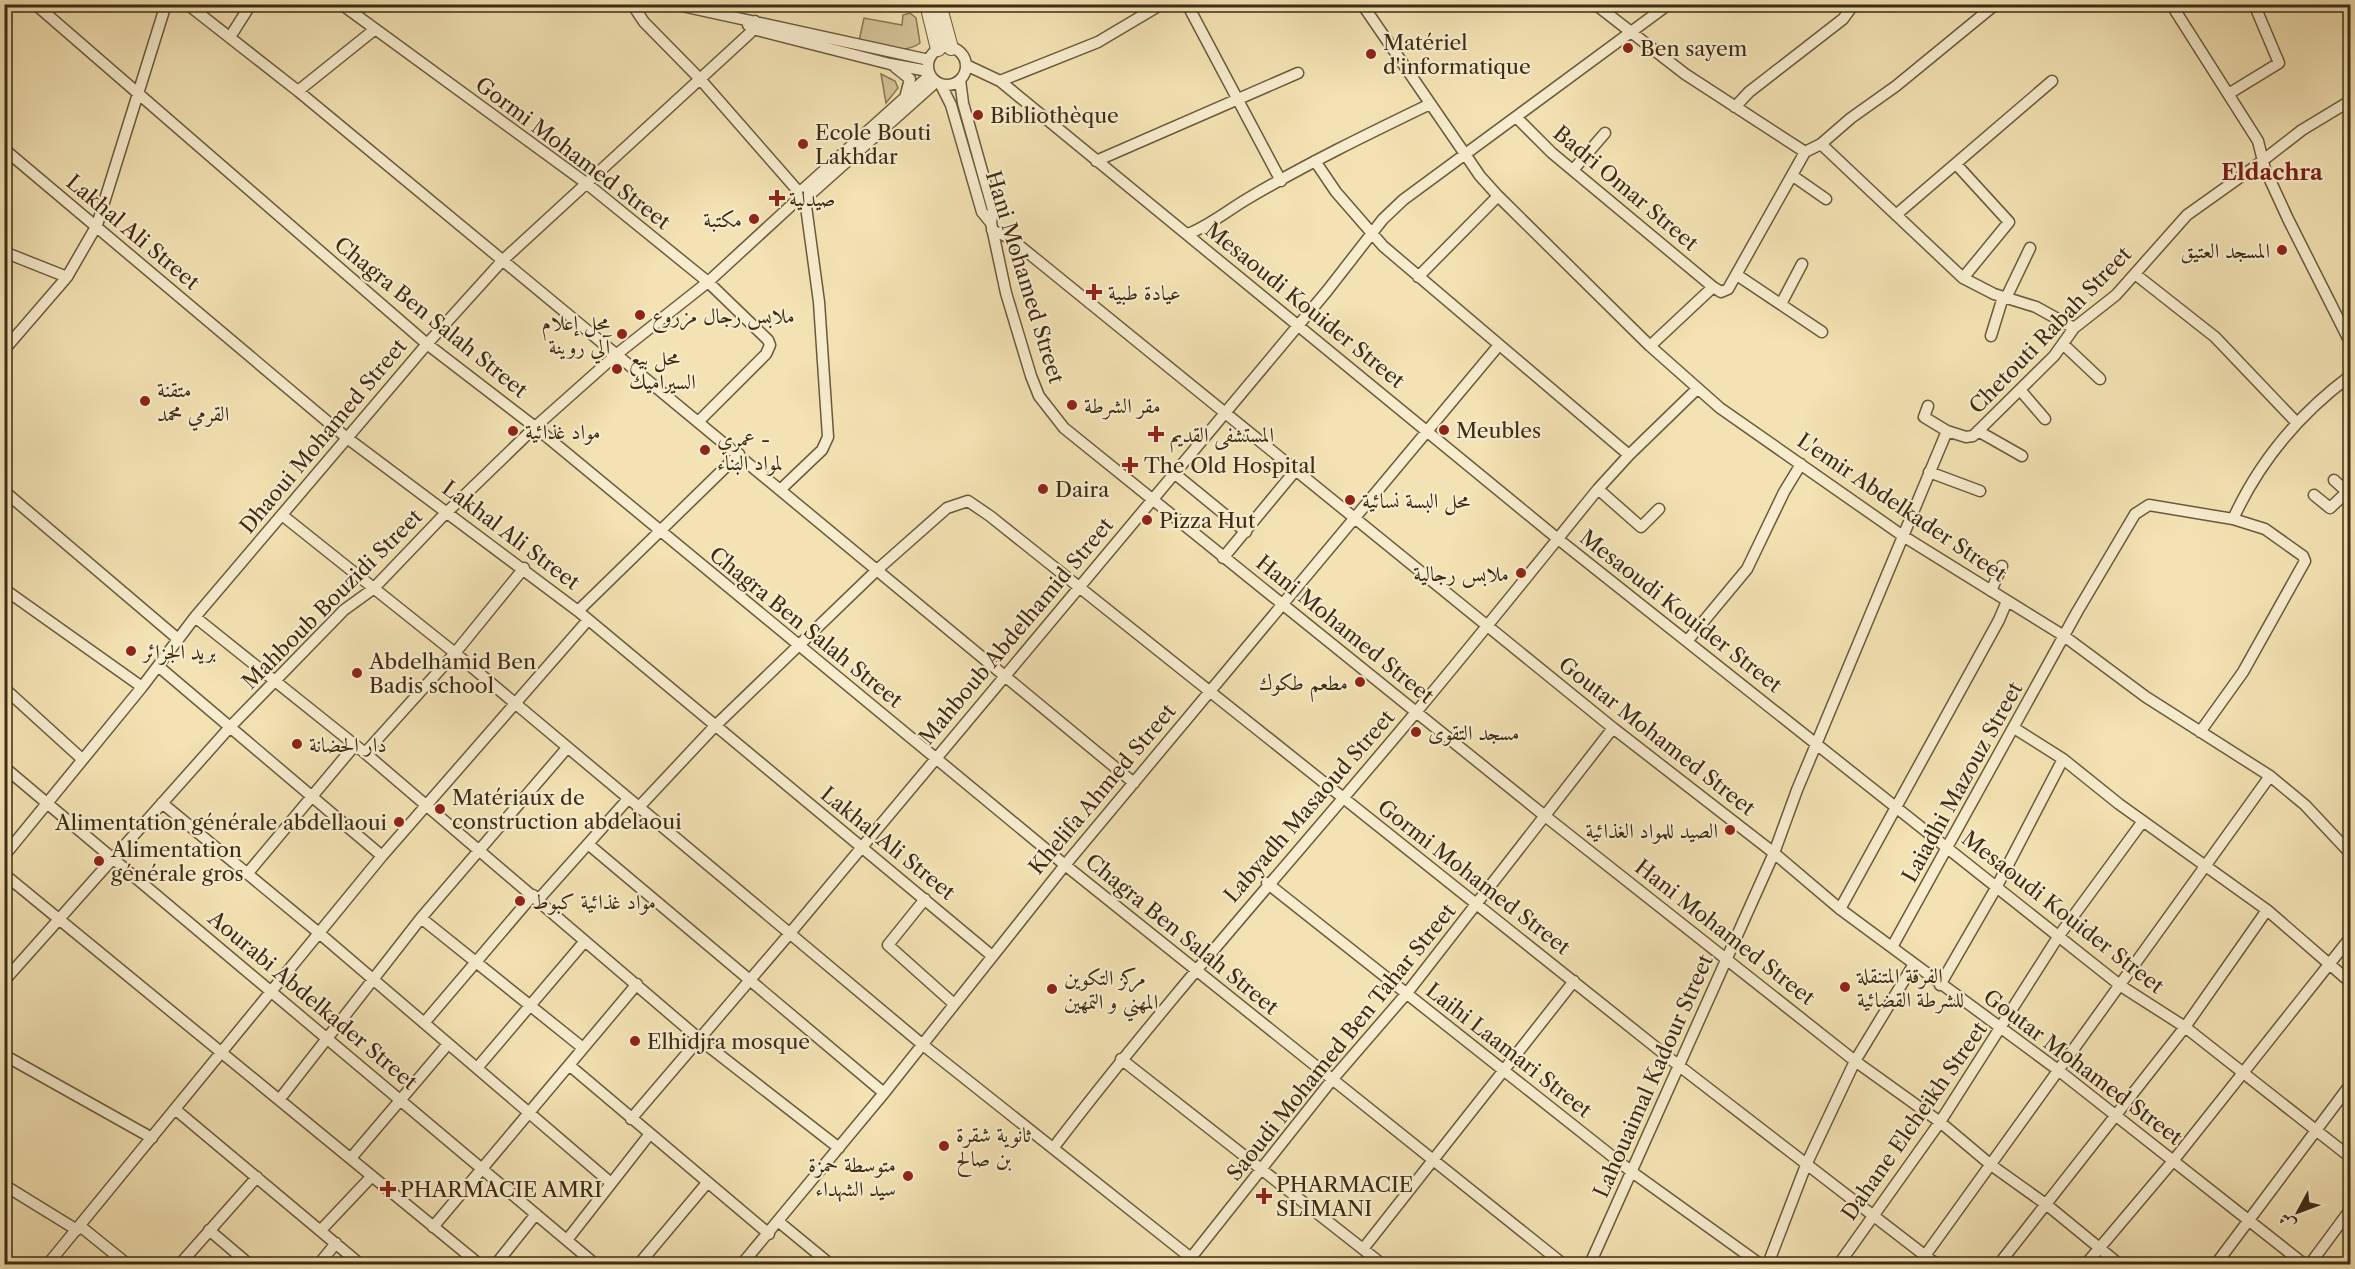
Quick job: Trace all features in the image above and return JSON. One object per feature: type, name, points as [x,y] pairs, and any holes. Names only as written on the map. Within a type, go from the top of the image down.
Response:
[{"type":"street","name":"Chagra Ben Salah Street","points":[[35,4],[428,344],[535,427],[796,646],[1065,865],[1196,968],[1331,1081],[1563,1264]]},
{"type":"street","points":[[4,350],[67,277],[96,225],[166,4]]},
{"type":"street","points":[[187,4],[298,91],[1134,783]]},
{"type":"street","points":[[230,37],[251,4]]},
{"type":"street","name":"Gormi Mohamed Street","points":[[341,4],[586,183],[708,282],[764,335],[770,345],[766,354],[699,421]]},
{"type":"street","points":[[632,4],[644,22],[700,79],[800,197],[819,302],[828,437],[822,450],[780,490]]},
{"type":"street","points":[[673,4],[743,21],[890,64],[936,67]]},
{"type":"street","points":[[726,17],[729,4]]},
{"type":"street","name":"Hani Mohamed Street","points":[[927,4],[936,67],[951,105],[982,212],[991,227],[1023,356],[1038,396],[1071,434],[1282,607],[1726,960],[1855,1061],[1940,1122],[1991,1165],[2046,1205],[2119,1264]]},
{"type":"street","points":[[800,197],[904,101],[936,67],[939,4]]},
{"type":"street","points":[[1000,81],[1098,42],[1162,4]]},
{"type":"street","points":[[1187,4],[1281,181]]},
{"type":"street","points":[[1188,234],[1209,225],[1246,200],[1315,161],[1430,104],[1362,4]]},
{"type":"street","points":[[1595,4],[1629,34],[1805,152]]},
{"type":"street","name":"Mahboub Abdelhamid Street","points":[[631,1119],[791,932],[1225,413],[1391,210],[1669,4]]},
{"type":"street","points":[[1735,107],[1765,80],[1843,19],[1854,4]]},
{"type":"street","points":[[1650,346],[1713,287],[1718,291],[1724,291],[1737,275],[1805,152],[1821,144],[1851,118],[1896,86],[1996,4]]},
{"type":"street","points":[[2171,4],[2230,93],[2258,141],[2263,160],[2288,219],[2350,342]]},
{"type":"street","points":[[2230,93],[2277,67],[2279,59],[2254,4]]},
{"type":"street","points":[[754,25],[936,67],[954,84],[960,80]]},
{"type":"street","name":"Dhaoui Mohamed Street","points":[[4,856],[142,687],[195,617],[428,344],[502,261],[700,79],[754,25]]},
{"type":"street","points":[[298,91],[374,30]]},
{"type":"street","points":[[800,197],[936,67],[962,56],[966,65],[960,80],[963,103],[993,210],[991,227]]},
{"type":"street","points":[[890,64],[903,71],[910,79],[904,101]]},
{"type":"street","name":"Mesaoudi Kouider Street","points":[[966,65],[1000,81],[1557,539],[1688,640],[2121,987],[2185,1027],[2350,1156]]},
{"type":"street","points":[[1096,160],[1298,73]]},
{"type":"street","points":[[1897,214],[2052,81]]},
{"type":"street","name":"Chetouti Rabah Street","points":[[1947,431],[1971,437],[2021,391],[2064,345],[2074,328],[2103,307],[2187,216],[2302,130],[2350,100]]},
{"type":"street","name":"L'emir Abdelkader Street","points":[[1430,104],[1497,196],[1697,389],[1903,536],[2064,636],[2146,697],[2270,776],[2305,806],[2350,853]]},
{"type":"street","name":"Badri Omar Street","points":[[1516,117],[1573,170],[1713,287]]},
{"type":"street","points":[[1573,170],[1605,133]]},
{"type":"street","points":[[1821,144],[1963,278],[2004,298],[2036,307],[2074,328]]},
{"type":"street","name":"Lakhal Ali Street","points":[[4,149],[347,438],[448,511],[578,611],[714,727],[992,955]]},
{"type":"street","points":[[1315,161],[1336,192],[1372,234],[1418,277],[1629,455]]},
{"type":"street","points":[[1956,164],[2009,222],[1963,278]]},
{"type":"street","points":[[1793,177],[1826,199]]},
{"type":"street","points":[[1418,277],[1497,196]]},
{"type":"street","name":"Mahboub Bouzidi Street","points":[[4,981],[230,727],[344,610],[373,589],[448,511],[535,427],[617,354],[708,282],[800,197]]},
{"type":"street","name":"Goutar Mohamed Street","points":[[991,227],[1010,238],[1295,471],[1488,624],[1613,728],[1774,853],[1840,909],[1940,985],[2003,1027],[2304,1264]]},
{"type":"street","points":[[1991,336],[2004,298],[2030,248]]},
{"type":"street","points":[[4,252],[67,277]]},
{"type":"street","points":[[1781,304],[1803,264]]},
{"type":"street","points":[[2135,274],[2215,337],[2296,422]]},
{"type":"street","points":[[1737,275],[1822,332]]},
{"type":"street","name":"Khelifa Ahmed Street","points":[[742,1264],[884,1093],[992,955],[1208,691],[1282,607],[1426,429],[1499,345]]},
{"type":"street","points":[[2064,345],[2100,379]]},
{"type":"street","points":[[2200,732],[2243,672],[2305,561],[2303,556],[2265,529],[2233,519],[2251,483],[2296,422],[2322,397],[2350,376]]},
{"type":"street","name":"Labyadh Masaoud Street","points":[[1054,1147],[1121,1059],[1196,968],[1416,712],[1598,489],[1629,455],[1697,389]]},
{"type":"street","points":[[2021,391],[2044,419]]},
{"type":"street","points":[[1903,536],[1947,431],[1924,417],[1928,406]]},
{"type":"street","points":[[1978,431],[2022,456]]},
{"type":"street","points":[[578,611],[739,454]]},
{"type":"street","points":[[1688,640],[1747,569],[1784,492],[1801,464]]},
{"type":"street","points":[[1223,558],[1295,471]]},
{"type":"street","points":[[1929,472],[1980,490]]},
{"type":"street","points":[[1174,473],[1246,531]]},
{"type":"street","points":[[2314,495],[2330,508],[2349,490],[2334,480]]},
{"type":"street","points":[[1598,489],[1641,527],[1659,509]]},
{"type":"street","points":[[4,490],[178,639]]},
{"type":"street","name":"Gormi Mohamed Street","points":[[638,808],[714,727],[878,569],[955,503],[968,501],[990,516],[1678,1065],[1873,1215],[1923,1260],[1936,1264]]},
{"type":"street","name":"Laiadhi Mazouz Street","points":[[1892,947],[2064,636],[2140,508],[2149,505],[2233,519]]},
{"type":"street","points":[[282,515],[455,653],[638,808],[791,932],[923,1045],[1054,1147],[1188,1261]]},
{"type":"street","name":"Lahouaimal Kadour Street","points":[[1590,1264],[1774,853],[1903,536]]},
{"type":"street","points":[[1990,591],[2002,566]]},
{"type":"street","points":[[366,753],[455,653],[524,568]]},
{"type":"street","points":[[4,589],[142,687]]},
{"type":"street","points":[[1840,909],[1999,620],[2007,600]]},
{"type":"street","points":[[195,617],[366,753],[425,806],[699,1038],[839,1148]]},
{"type":"street","points":[[48,1264],[176,1110],[220,1051],[382,856],[588,620]]},
{"type":"street","points":[[158,666],[382,856]]},
{"type":"street","points":[[4,688],[82,759]]},
{"type":"street","name":"Saoudi Mohamed Ben Tahar Street","points":[[1188,1261],[1262,1171],[1331,1081],[1407,993],[1613,728]]},
{"type":"street","points":[[2014,728],[2062,759],[2266,910],[2350,982]]},
{"type":"street","points":[[247,874],[355,745]]},
{"type":"street","points":[[279,1100],[330,1038],[421,918],[567,748]]},
{"type":"street","points":[[1940,985],[1996,888],[2062,759]]},
{"type":"street","name":"Aourabi Abdelkader Street","points":[[4,767],[330,1038],[595,1264]]},
{"type":"street","points":[[1923,1260],[2058,1070],[2121,987],[2270,776]]},
{"type":"street","points":[[424,1023],[476,963],[628,799]]},
{"type":"street","points":[[162,803],[374,980],[611,1183]]},
{"type":"street","name":"Dahane Elcheikh Street","points":[[1839,1264],[1940,1122],[2003,1027],[2058,937],[2143,821]]},
{"type":"street","points":[[588,844],[884,1093]]},
{"type":"street","points":[[4,874],[479,1264]]},
{"type":"street","name":"Laihi Laamari Street","points":[[1268,883],[1632,1172],[1760,1264]]},
{"type":"street","points":[[926,899],[888,945],[954,1004]]},
{"type":"street","points":[[1999,1264],[2185,1027],[2266,910]]},
{"type":"street","points":[[421,918],[583,1048]]},
{"type":"street","points":[[2085,1264],[2173,1161],[2350,938]]},
{"type":"street","points":[[477,1068],[585,941]]},
{"type":"street","points":[[1768,1264],[1806,1165],[1855,1061],[1914,964]]},
{"type":"street","points":[[1363,1249],[1574,981]]},
{"type":"street","points":[[433,1227],[637,984]]},
{"type":"street","points":[[351,1158],[448,1044]]},
{"type":"street","points":[[4,1055],[152,1138]]},
{"type":"street","points":[[1121,1059],[1382,1264]]},
{"type":"street","points":[[569,1065],[649,1135],[769,1234]]},
{"type":"street","points":[[2216,1264],[2350,1085]]},
{"type":"street","points":[[176,1110],[360,1264]]},
{"type":"street","points":[[567,1240],[649,1135]]},
{"type":"street","points":[[321,1230],[372,1176]]},
{"type":"street","points":[[180,1264],[257,1177]]},
{"type":"street","points":[[639,1264],[707,1183]]},
{"type":"street","points":[[4,1185],[78,1228],[127,1264]]},
{"type":"street","points":[[2310,1264],[2350,1210]]},
{"type":"street","points":[[496,1264],[536,1214]]},
{"type":"street","points":[[778,1222],[830,1264]]},
{"type":"street","points":[[209,1230],[249,1264]]},
{"type":"street","points":[[319,1264],[336,1243]]},
{"type":"shaded area","points":[[910,13],[916,18],[920,43],[914,47],[898,49],[859,41],[864,18],[902,25],[903,15]]},
{"type":"shaded area","points":[[881,74],[895,81],[898,88],[886,103]]},
{"type":"place","name":"Ben sayem","points":[[1628,48]]},
{"type":"place","name":"Matériel d'informatique","points":[[1371,54]]},
{"type":"place","name":"Bibliothèque","points":[[978,115]]},
{"type":"place","name":"Ecole Bouti Lakhdar","points":[[803,144]]},
{"type":"place","name":"صيدلية","points":[[777,198]]},
{"type":"place","name":"مكتبة","points":[[754,219]]},
{"type":"place","name":"المسجد العتيق","points":[[2282,250]]},
{"type":"place","name":"عيادة طبية","points":[[1094,292]]},
{"type":"place","name":"ملابس رجال مزروع","points":[[640,315]]},
{"type":"place","name":"محل إعلام آلي روينة","points":[[622,334]]},
{"type":"place","name":"محل بيع السيراميك","points":[[617,369]]},
{"type":"place","name":"متقنة القرمي محمد","points":[[145,401]]},
{"type":"place","name":"مقر الشرطة","points":[[1072,405]]},
{"type":"place","name":"Meubles","points":[[1444,430]]},
{"type":"place","name":"مواد غذائية","points":[[513,431]]},
{"type":"place","name":"المستشفى القديم","points":[[1156,434]]},
{"type":"place","name":"عمري - لمواد البناء","points":[[705,450]]},
{"type":"place","name":"The Old Hospital","points":[[1130,465]]},
{"type":"place","name":"Daira","points":[[1043,489]]},
{"type":"place","name":"محل البسة نسائية","points":[[1350,500]]},
{"type":"place","name":"Pizza Hut","points":[[1147,520]]},
{"type":"place","name":"ملابس رجالية","points":[[1521,573]]},
{"type":"place","name":"بريد الجزائر","points":[[131,651]]},
{"type":"place","name":"Abdelhamid Ben Badis school","points":[[357,673]]},
{"type":"place","name":"مطعم طكوك","points":[[1360,682]]},
{"type":"place","name":"مسجد التقوى","points":[[1416,732]]},
{"type":"place","name":"دار الحضانة","points":[[297,744]]},
{"type":"place","name":"Matériaux de construction abdelaoui","points":[[440,809]]},
{"type":"place","name":"Alimentation générale abdellaoui","points":[[399,822]]},
{"type":"place","name":"الصيد للمواد الغذائية","points":[[1730,830]]},
{"type":"place","name":"Alimentation générale gros","points":[[99,861]]},
{"type":"place","name":"مواد غذائية كبوط","points":[[520,901]]},
{"type":"place","name":"الفرقة المتنقلة للشرطة القضائية","points":[[1845,987]]},
{"type":"place","name":"مركز التكوين المهني و التمهين","points":[[1052,989]]},
{"type":"place","name":"Elhidjra mosque","points":[[635,1041]]},
{"type":"place","name":"ثانوية شقرة بن صالح","points":[[944,1146]]},
{"type":"place","name":"متوسطة حمزة سيد الشهداء","points":[[908,1176]]},
{"type":"place","name":"PHARMACIE AMRI","points":[[388,1189]]},
{"type":"place","name":"PHARMACIE SLIMANI","points":[[1264,1196]]},
{"type":"district","name":"Eldachra","points":[[2272,172]]}]
